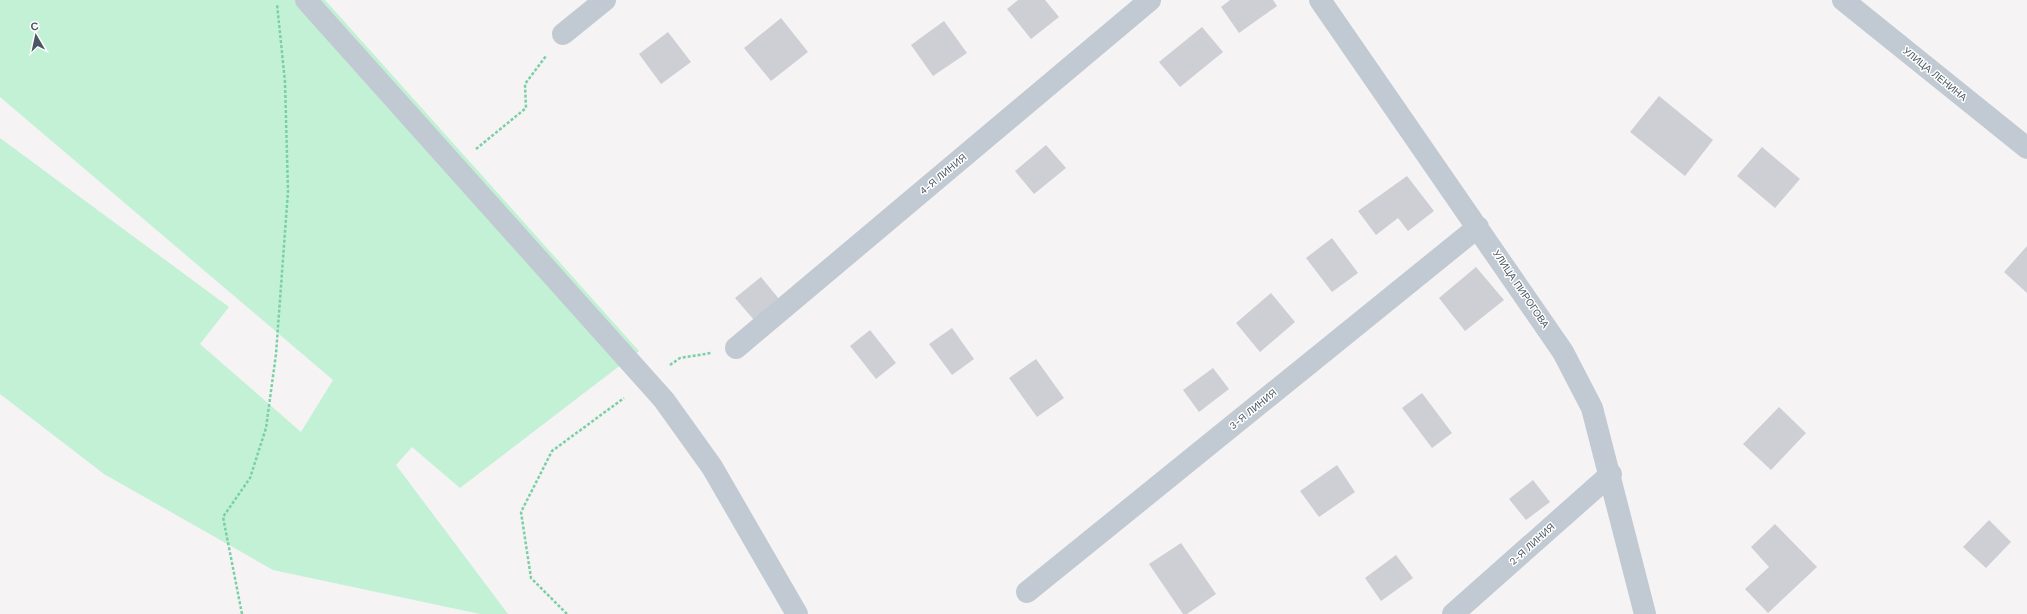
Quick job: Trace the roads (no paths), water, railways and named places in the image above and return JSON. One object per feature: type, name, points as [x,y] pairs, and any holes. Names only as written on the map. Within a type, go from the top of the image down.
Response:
[{"type":"street","points":[[306,0],[664,400],[712,467],[797,614]]},
{"type":"street","points":[[563,34],[605,0]]},
{"type":"street","name":"4-Я ЛИНИЯ","points":[[736,348],[1150,0]]},
{"type":"street","name":"УЛИЦА ПИРОГОВА","points":[[1320,0],[1563,352],[1592,408],[1645,614]]},
{"type":"street","name":"УЛИЦА ЛЕНИНА","points":[[1843,0],[2027,148]]},
{"type":"street","name":"3-Я ЛИНИЯ","points":[[1027,592],[1478,227]]},
{"type":"street","name":"2-Я ЛИНИЯ","points":[[1454,614],[1610,474]]}]
